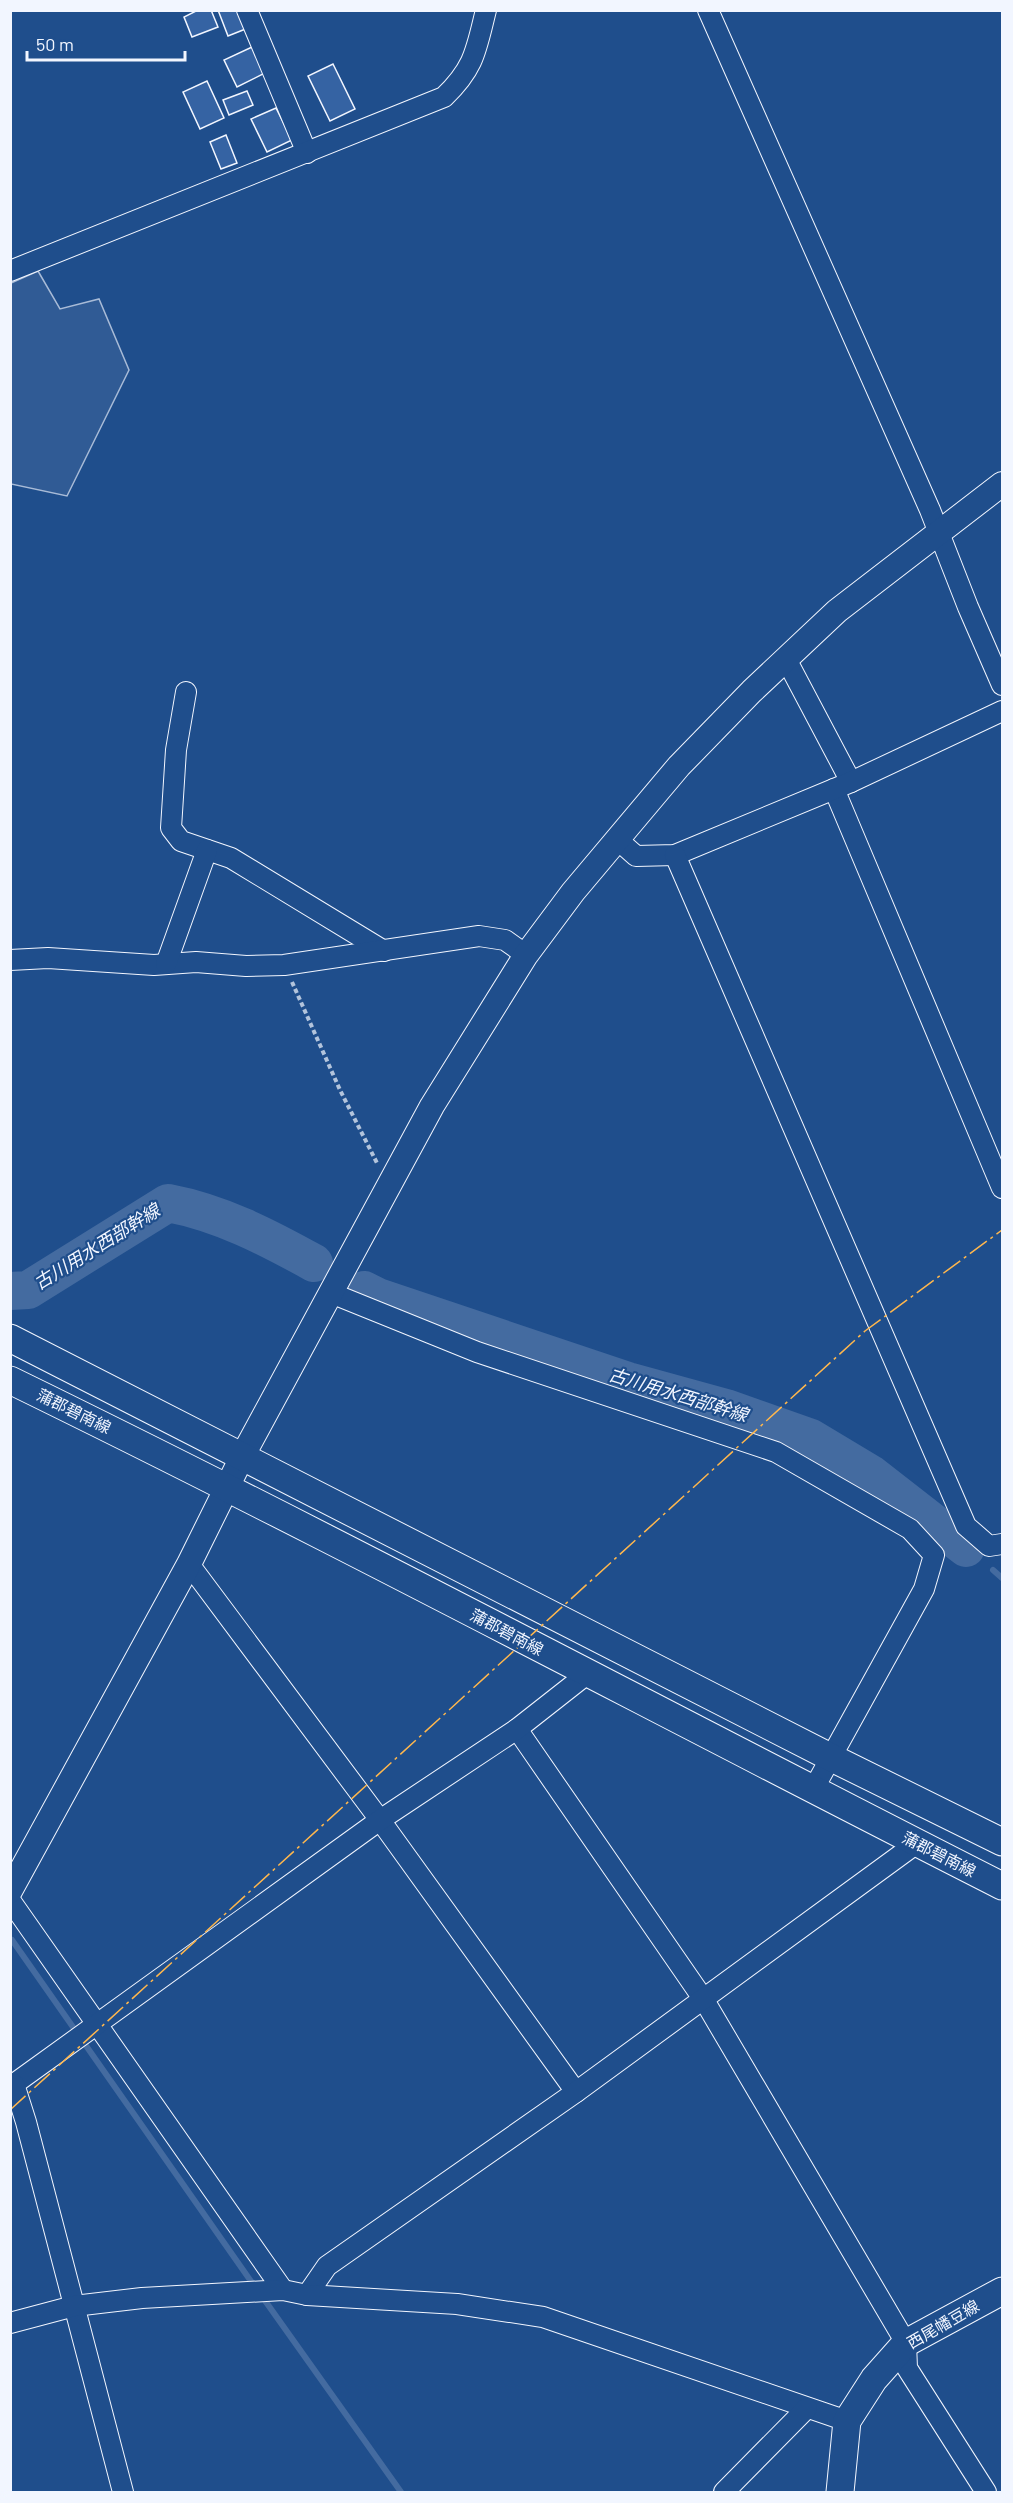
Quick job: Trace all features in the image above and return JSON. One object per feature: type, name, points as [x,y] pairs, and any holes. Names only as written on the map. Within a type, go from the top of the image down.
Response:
[{"type":"main road","points":[[10,1338],[243,1455],[832,1758],[1002,1842]]},
{"type":"main road","name":"蒲郡碧南線","points":[[10,1380],[228,1486],[587,1674],[1002,1886]]},
{"type":"main road","name":"西尾幡豆線","points":[[840,2493],[847,2421],[874,2379],[906,2343],[1002,2291]]},
{"type":"street","points":[[247,10],[307,153]]},
{"type":"street","points":[[10,271],[444,97],[462,80],[473,60],[486,10]]},
{"type":"street","points":[[708,10],[930,510],[937,533],[1002,685]]},
{"type":"street","points":[[10,1891],[189,1564],[243,1455],[432,1106],[526,955],[573,892],[679,766],[786,659],[837,611],[1002,484]]},
{"type":"street","points":[[786,659],[842,786],[1002,1188]]},
{"type":"street","points":[[186,692],[176,750],[171,828],[181,841],[231,858],[384,951]]},
{"type":"street","points":[[618,840],[636,856],[675,855],[842,786],[1002,711]]},
{"type":"street","points":[[166,964],[207,849]]},
{"type":"street","points":[[675,855],[966,1526],[989,1546],[1002,1544]]},
{"type":"street","points":[[10,960],[48,958],[166,964],[196,962],[246,966],[284,965],[479,936],[505,940],[526,955]]},
{"type":"street","points":[[331,1293],[477,1352],[776,1452],[910,1529],[934,1555],[924,1589],[814,1788]]},
{"type":"street","points":[[189,1564],[380,1820],[576,2092]]},
{"type":"street","points":[[123,2493],[26,2122],[12,2084],[380,1820],[517,1729],[587,1674]]},
{"type":"street","points":[[517,1729],[704,2000],[906,2343],[907,2368],[986,2493]]},
{"type":"street","points":[[307,2295],[327,2266],[576,2092],[917,1843]]},
{"type":"street","points":[[10,1900],[87,2032],[279,2290]]},
{"type":"street","points":[[10,2323],[74,2306],[142,2298],[279,2290],[307,2295],[457,2304],[543,2317],[847,2421]]},
{"type":"street","points":[[724,2493],[807,2408]]},
{"type":"path","points":[[284,965],[340,1090],[389,1185]]},
{"type":"shaded area","points":[[38,271],[60,309],[99,299],[129,370],[67,496],[11,484],[11,283]]},
{"type":"building","points":[[198,10],[211,10],[218,27],[192,37],[184,17]]},
{"type":"building","points":[[218,10],[241,10],[248,28],[228,36]]},
{"type":"building","points":[[252,47],[265,73],[237,87],[224,60]]},
{"type":"building","points":[[333,64],[355,109],[330,121],[308,76]]},
{"type":"building","points":[[207,81],[224,118],[200,129],[183,92]]},
{"type":"building","points":[[247,91],[253,105],[229,115],[223,100]]},
{"type":"building","points":[[276,108],[292,140],[267,152],[251,119]]},
{"type":"building","points":[[226,135],[237,163],[221,169],[210,142]]},
{"type":"waterway","name":"古川用水西部幹線","points":[[10,1291],[28,1290],[168,1203],[188,1207],[225,1220],[261,1235],[314,1263]]},
{"type":"waterway","name":"古川用水西部幹線","points":[[364,1290],[378,1297],[628,1381],[726,1408],[811,1438],[871,1474],[966,1548]]},
{"type":"waterway","name":"古川用水西部幹線","points":[[993,1570],[1002,1578]]},
{"type":"waterway","points":[[12,1940],[255,2287]]},
{"type":"waterway","points":[[261,2295],[401,2492]]},
{"type":"power","points":[[10,2110],[865,1331],[1002,1230]]}]
